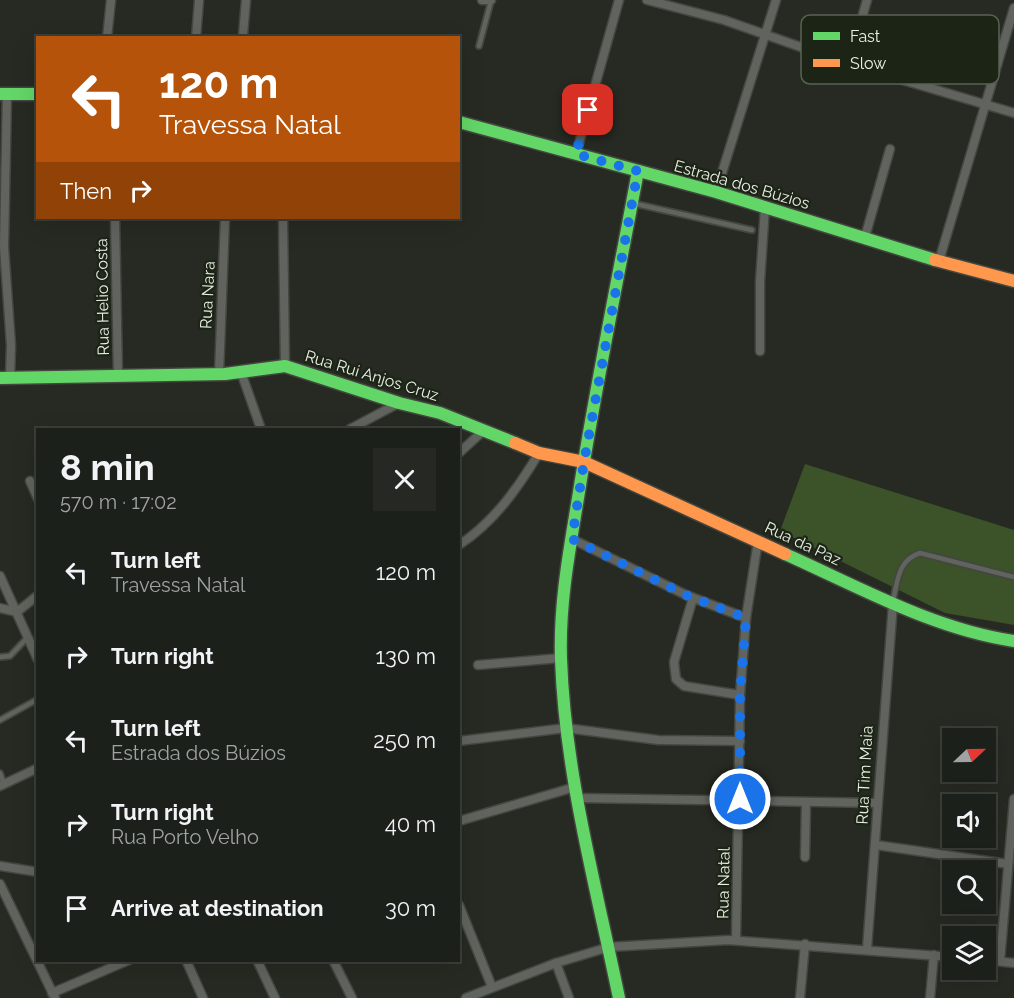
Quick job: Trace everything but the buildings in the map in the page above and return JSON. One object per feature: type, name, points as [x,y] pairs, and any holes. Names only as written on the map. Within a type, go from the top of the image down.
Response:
[{"type":"street","points":[[107,36],[111,0]]},
{"type":"street","points":[[196,36],[199,0]]},
{"type":"street","points":[[243,34],[246,0]]},
{"type":"street","points":[[576,154],[619,0]]},
{"type":"street","points":[[647,0],[679,3],[801,48]]},
{"type":"street","points":[[716,192],[776,0]]},
{"type":"street","points":[[863,15],[867,0]]},
{"type":"street","points":[[999,66],[1011,29],[1014,8]]},
{"type":"street","points":[[918,84],[1014,113]]},
{"type":"street","points":[[939,261],[993,84]]},
{"type":"street","points":[[5,378],[12,345],[4,247],[3,94],[36,94]]},
{"type":"street","name":"Estrada dos Búzios","points":[[460,122],[716,192],[939,261],[1014,281]]},
{"type":"street","points":[[865,237],[890,149]]},
{"type":"street","points":[[619,998],[576,793],[566,728],[561,658],[562,616],[584,462],[638,171]]},
{"type":"street","points":[[760,351],[760,282],[765,207]]},
{"type":"street","name":"Rua Helio Costa","points":[[115,219],[118,376]]},
{"type":"street","name":"Rua Nara","points":[[219,374],[225,219]]},
{"type":"street","points":[[283,219],[285,366]]},
{"type":"street","name":"Rua Rui Anjos Cruz","points":[[5,378],[219,374],[285,366],[399,403],[440,413],[539,453],[584,462]]},
{"type":"street","points":[[241,372],[261,428]]},
{"type":"street","points":[[352,428],[399,403]]},
{"type":"street","points":[[460,452],[483,431]]},
{"type":"street","points":[[460,544],[494,516],[519,485],[539,453]]},
{"type":"street","name":"Rua da Paz","points":[[584,462],[946,626],[981,636],[1014,641]]},
{"type":"street","points":[[30,481],[36,494]]},
{"type":"street","points":[[572,539],[693,598],[746,618]]},
{"type":"street","name":"Rua Natal","points":[[736,940],[740,695],[746,618],[758,541]]},
{"type":"street","points":[[0,576],[36,656]]},
{"type":"street","points":[[17,612],[36,596]]},
{"type":"street","points":[[693,598],[674,662],[676,680],[684,686],[740,695]]},
{"type":"street","name":"Rua Tim Maia","points":[[867,949],[892,603]]},
{"type":"street","points":[[0,608],[17,612]]},
{"type":"street","points":[[478,665],[561,658]]},
{"type":"street","points":[[460,741],[566,728],[658,740],[740,741]]},
{"type":"street","points":[[2,785],[36,769]]},
{"type":"street","points":[[460,821],[576,793],[806,803],[877,803]]},
{"type":"street","points":[[1000,961],[1014,799]]},
{"type":"street","points":[[806,803],[806,857]]},
{"type":"street","points":[[876,845],[1008,864]]},
{"type":"street","points":[[0,866],[36,872]]},
{"type":"street","points":[[0,884],[1,896],[53,995],[125,962]]},
{"type":"street","points":[[460,907],[492,987]]},
{"type":"street","points":[[466,998],[556,963],[609,947],[736,940],[942,956]]},
{"type":"street","points":[[800,998],[805,944]]},
{"type":"street","points":[[930,998],[934,955]]},
{"type":"street","points":[[996,961],[1014,963]]},
{"type":"street","points":[[187,962],[203,998]]},
{"type":"street","points":[[258,962],[275,998]]},
{"type":"street","points":[[334,962],[352,998]]},
{"type":"street","points":[[556,963],[569,998]]},
{"type":"lane","points":[[479,46],[488,0]]},
{"type":"lane","points":[[632,203],[752,230]]},
{"type":"lane","points":[[892,603],[902,565],[909,556],[920,553],[1014,578]]},
{"type":"lane","points":[[0,657],[10,656],[27,638]]},
{"type":"lane","points":[[0,720],[36,700]]},
{"type":"lane","points":[[0,773],[2,785]]},
{"type":"green space","points":[[805,464],[1014,530],[1014,625],[945,613],[780,531]]},
{"type":"traffic: fast","points":[[0,94],[36,94]]},
{"type":"traffic: fast","points":[[460,122],[716,192],[935,260]]},
{"type":"traffic: fast","points":[[619,998],[575,787],[564,702],[561,638],[563,596],[572,533],[638,171]]},
{"type":"traffic: fast","points":[[0,378],[225,374],[285,366],[399,403],[440,413],[515,443]]},
{"type":"traffic: fast","points":[[785,554],[925,617],[954,627],[1014,641]]},
{"type":"traffic: slow","points":[[935,260],[1014,281]]},
{"type":"traffic: slow","points":[[515,443],[539,453],[584,462],[785,554]]},
{"type":"route","points":[[588,110],[576,154],[638,171],[572,539],[650,579],[746,618],[740,695],[740,799]]}]
